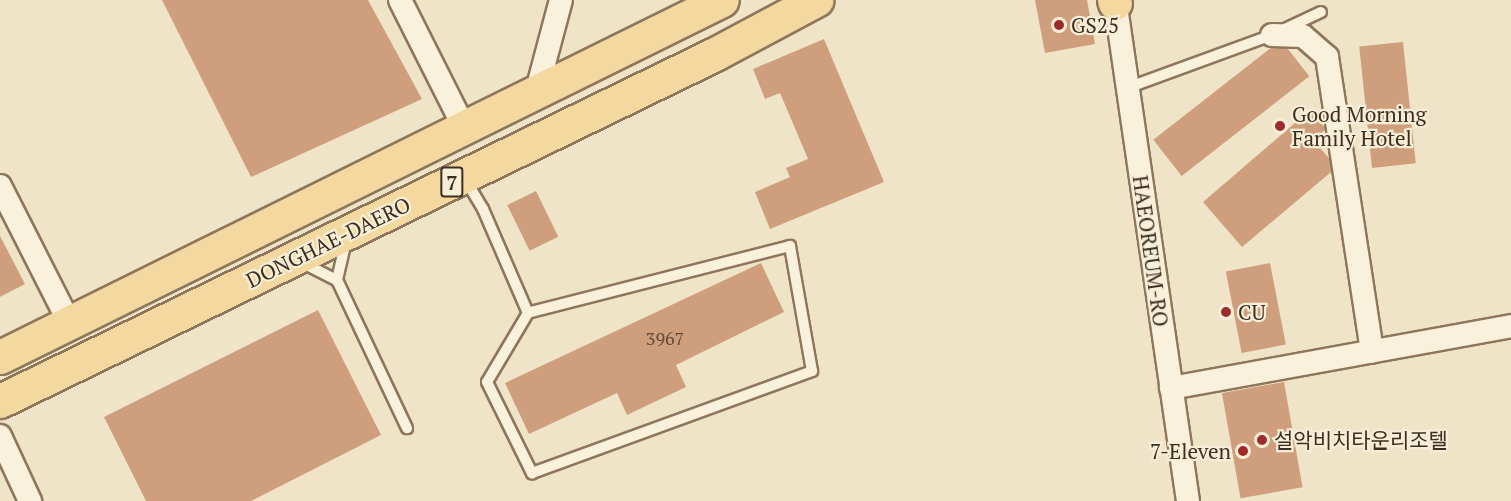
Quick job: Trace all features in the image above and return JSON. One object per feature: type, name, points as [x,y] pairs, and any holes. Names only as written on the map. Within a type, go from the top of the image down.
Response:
[{"type":"main road","name":"DONGHAE-DAERO","points":[[0,357],[722,0]]},
{"type":"main road","name":"DONGHAE-DAERO","points":[[0,401],[356,229],[816,0]]},
{"type":"main road","points":[[69,322],[87,360]]},
{"type":"street","points":[[400,0],[465,129]]},
{"type":"street","points":[[537,90],[561,0]]},
{"type":"street","name":"HAEOREUM-RO","points":[[1114,1],[1188,501]]},
{"type":"street","points":[[1272,35],[1303,36],[1327,57],[1372,352]]},
{"type":"street","points":[[0,186],[69,322]]},
{"type":"street","points":[[1171,388],[1511,326]]},
{"type":"street","points":[[0,436],[30,501]]},
{"type":"lane","points":[[1127,87],[1272,35],[1321,12]]},
{"type":"lane","points":[[463,176],[483,209],[528,313]]},
{"type":"lane","points":[[356,229],[341,251],[337,280],[407,428]]},
{"type":"lane","points":[[790,246],[812,371],[532,473],[487,382],[528,313],[790,246]]},
{"type":"lane","points":[[288,262],[314,266],[337,280]]},
{"type":"building","points":[[162,0],[368,0],[422,99],[251,177]]},
{"type":"building","points":[[1035,0],[1087,0],[1095,44],[1045,53]]},
{"type":"building","points":[[824,39],[884,182],[770,229],[755,192],[790,177],[786,168],[808,159],[780,93],[765,99],[753,69]]},
{"type":"building","points":[[1281,40],[1309,76],[1182,176],[1153,140]]},
{"type":"building","points":[[1403,42],[1416,163],[1372,168],[1359,47]]},
{"type":"building","points":[[1310,110],[1326,129],[1313,140],[1337,167],[1242,247],[1203,202]]},
{"type":"building","points":[[536,191],[558,237],[530,251],[507,205]]},
{"type":"building","points":[[0,236],[25,284],[0,297]]},
{"type":"building","points":[[761,263],[784,312],[676,365],[686,387],[627,415],[617,393],[529,434],[505,383]]},
{"type":"building","points":[[1270,263],[1286,344],[1242,353],[1226,272]]},
{"type":"building","points":[[318,310],[381,435],[251,501],[146,501],[104,417]]},
{"type":"building","name":"설악비치타운리조텔","points":[[1284,382],[1303,487],[1241,498],[1222,393]]},
{"type":"place","name":"GS25","points":[[1059,25]]},
{"type":"place","name":"Good Morning Family Hotel","points":[[1280,126]]},
{"type":"place","name":"CU","points":[[1226,312]]},
{"type":"place","name":"설악비치타운리조텔","points":[[1262,440]]},
{"type":"place","name":"7-Eleven","points":[[1243,451]]}]
